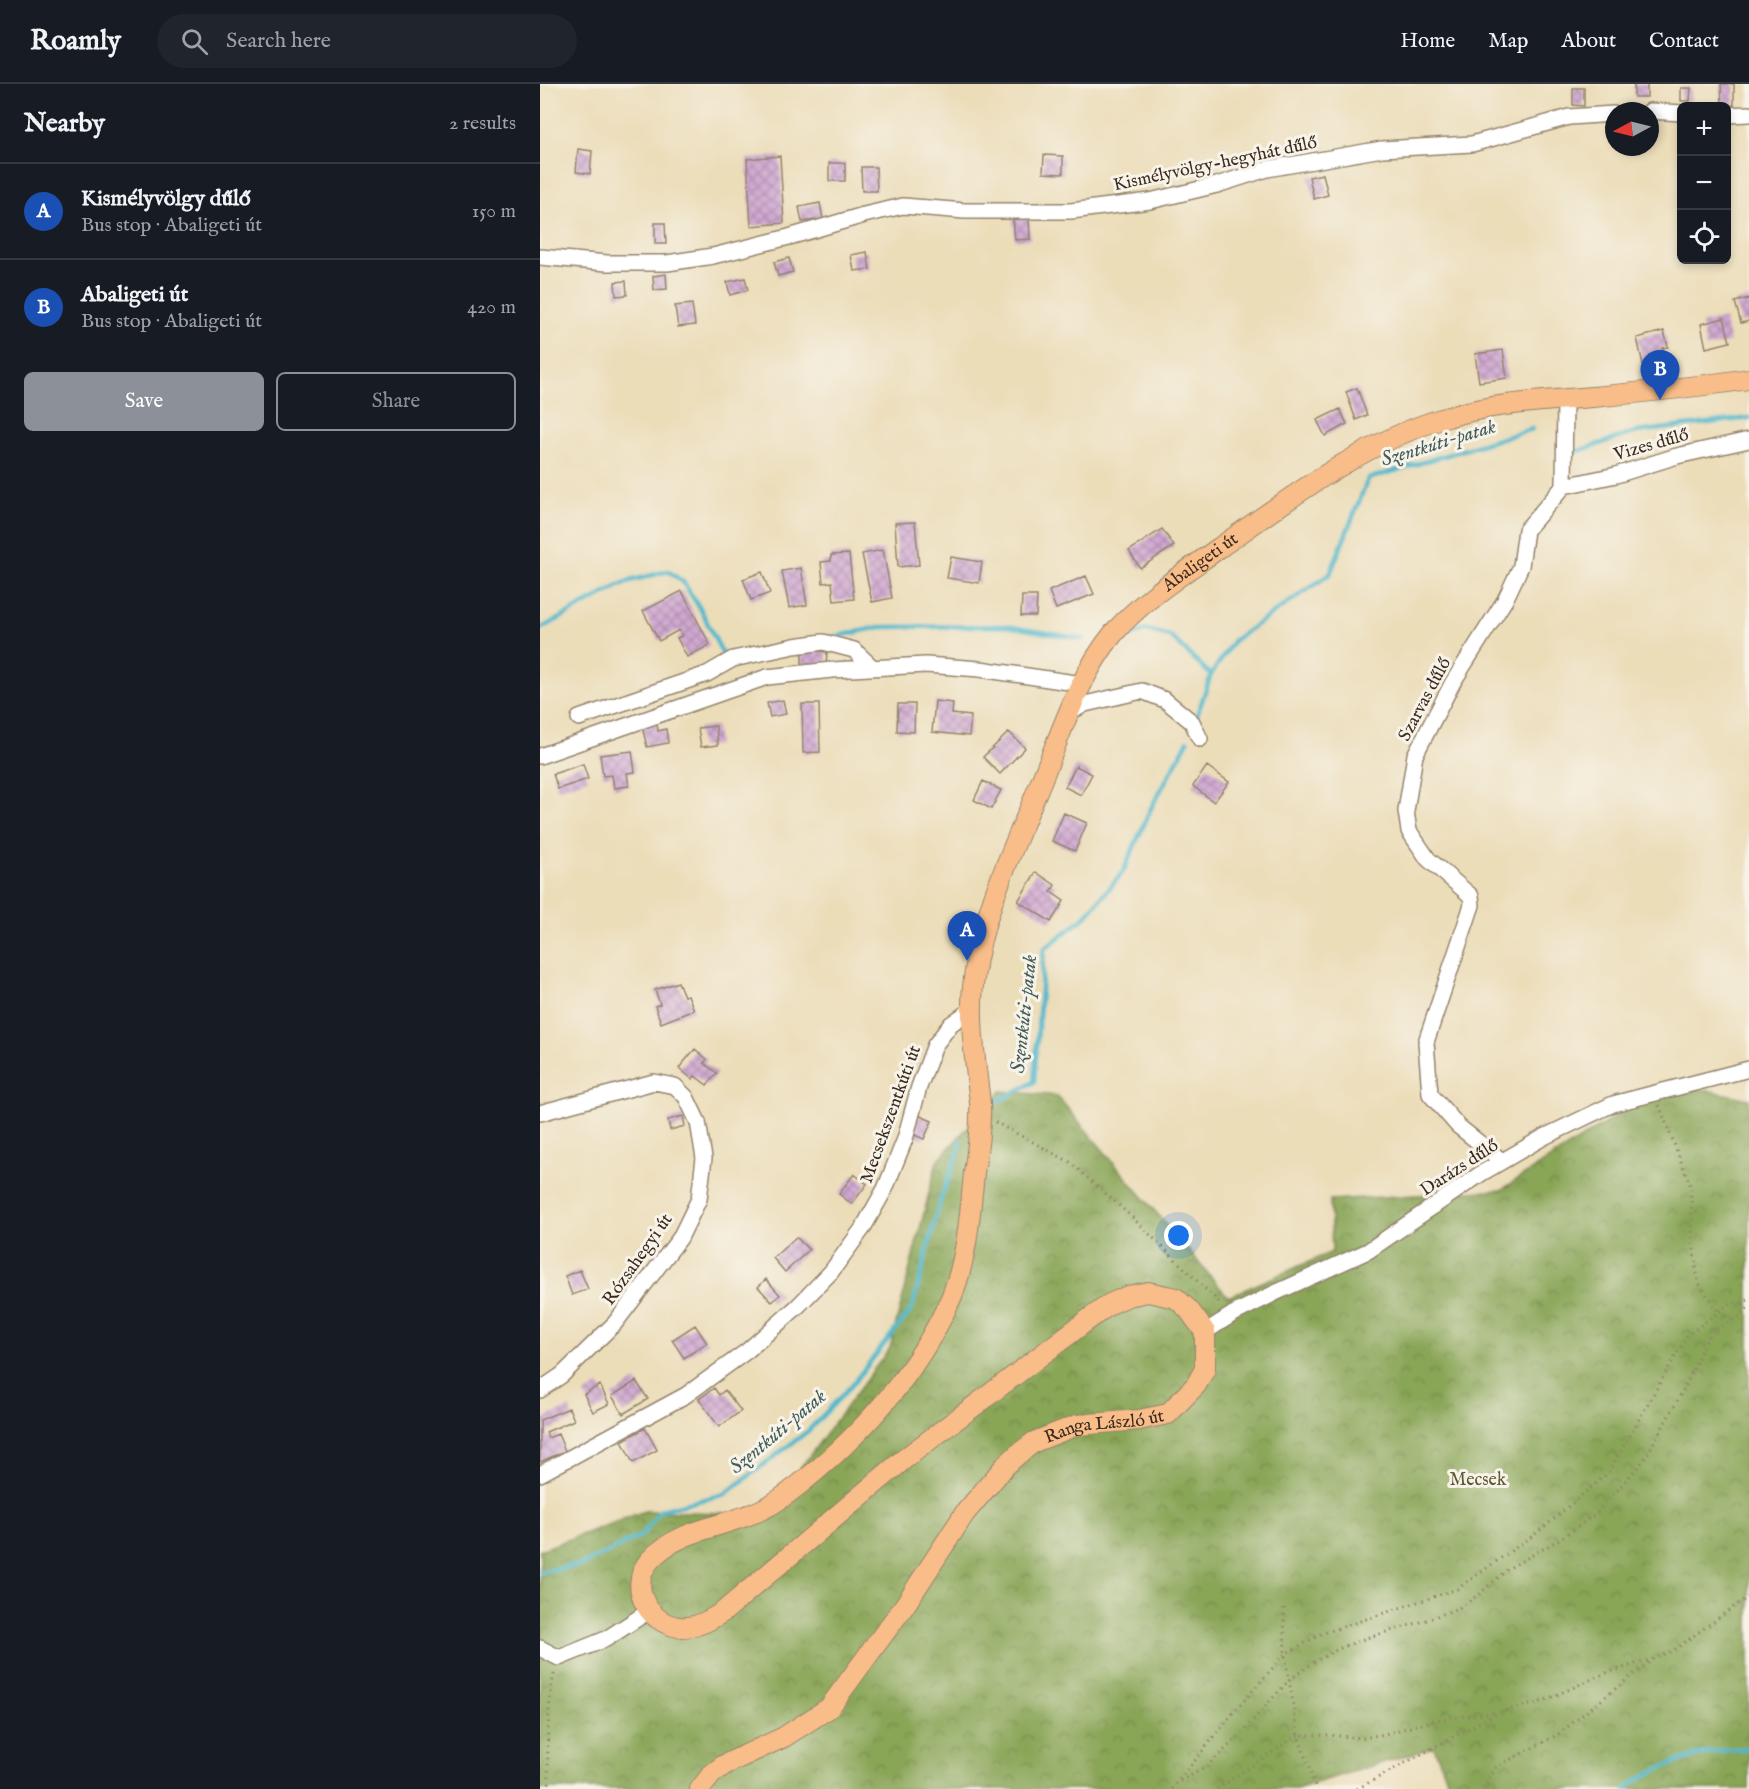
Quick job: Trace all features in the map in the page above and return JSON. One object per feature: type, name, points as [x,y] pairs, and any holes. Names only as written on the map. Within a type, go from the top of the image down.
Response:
[{"type":"main road","name":"Abaligeti út","points":[[649,1611],[641,1585],[645,1566],[653,1557],[681,1537],[759,1511],[780,1500],[825,1464],[866,1423],[902,1382],[926,1345],[953,1293],[968,1227],[981,1114],[972,1009],[974,979],[982,935],[1016,844],[1082,684],[1116,631],[1163,588],[1243,531],[1351,460],[1401,435],[1447,417],[1517,404],[1680,389],[1749,379]]},
{"type":"main road","points":[[649,1611],[656,1619],[682,1628],[702,1624],[723,1612],[903,1460],[1110,1304],[1128,1296],[1148,1292],[1176,1298],[1189,1310],[1205,1332]]},
{"type":"main road","name":"Ranga László út","points":[[700,1789],[712,1774],[724,1765],[784,1737],[829,1708],[905,1605],[965,1513],[1017,1455],[1034,1442],[1077,1425],[1140,1420],[1168,1414],[1197,1385],[1205,1369],[1205,1332]]},
{"type":"street","points":[[1659,112],[1677,113]]},
{"type":"street","points":[[1731,114],[1749,114]]},
{"type":"street","name":"Kismélyvölgy-hegyhát dűlő","points":[[540,256],[607,263],[668,263],[713,256],[789,237],[864,214],[903,206],[965,211],[1071,211],[1150,201],[1217,185],[1267,169],[1382,149],[1472,144],[1569,117],[1605,115]]},
{"type":"street","points":[[1564,486],[1565,399]]},
{"type":"street","name":"Vizes dűlő","points":[[1564,486],[1616,475],[1677,456],[1749,440]]},
{"type":"street","name":"Szarvas dűlő","points":[[1502,1161],[1458,1126],[1430,1094],[1426,1042],[1472,905],[1471,896],[1428,859],[1410,831],[1406,810],[1415,755],[1453,682],[1505,600],[1521,566],[1526,530],[1564,486]]},
{"type":"street","points":[[579,718],[707,674],[733,659],[794,645],[823,642],[854,650],[873,668]]},
{"type":"street","points":[[540,756],[767,677],[926,665],[980,669],[1082,684]]},
{"type":"street","points":[[1070,713],[1085,704],[1142,691],[1165,700],[1192,722],[1200,739]]},
{"type":"street","name":"Mecsekszentkúti út","points":[[540,1474],[686,1395],[747,1351],[798,1306],[831,1272],[863,1228],[885,1189],[905,1139],[919,1087],[935,1045],[951,1024],[972,1009]]},
{"type":"street","name":"Darázs dűlő","points":[[1205,1332],[1233,1314],[1368,1251],[1482,1173],[1544,1137],[1613,1104],[1749,1068]]},
{"type":"street","name":"Rózsahegyi út","points":[[540,1113],[654,1082],[669,1084],[675,1086],[686,1097],[698,1122],[705,1158],[699,1199],[680,1238],[615,1323],[562,1374],[540,1390]]},
{"type":"street","points":[[541,1650],[559,1658],[606,1639],[649,1611]]},
{"type":"path","points":[[1654,1092],[1691,1187],[1693,1243],[1698,1282],[1718,1312]]},
{"type":"path","points":[[981,1114],[1070,1162],[1233,1314]]},
{"type":"path","points":[[1172,1789],[1234,1712],[1285,1654],[1321,1634],[1457,1589],[1538,1532],[1608,1473],[1687,1336],[1729,1304],[1749,1300]]},
{"type":"path","points":[[1179,1782],[1206,1767],[1290,1679],[1338,1649],[1461,1607],[1508,1569],[1555,1542],[1596,1514],[1644,1460],[1685,1387],[1712,1331],[1741,1316],[1749,1306]]},
{"type":"path","points":[[1218,1789],[1298,1735],[1363,1738],[1435,1720],[1501,1712],[1538,1703],[1606,1674],[1674,1650],[1749,1596]]},
{"type":"path","points":[[1284,1608],[1285,1654],[1298,1735],[1316,1789]]},
{"type":"path","points":[[550,1789],[549,1725],[552,1681],[559,1658]]},
{"type":"path","points":[[1483,1789],[1496,1767],[1557,1735],[1653,1659]]},
{"type":"path","points":[[1357,1789],[1501,1712]]},
{"type":"green space","name":"Mecsek","points":[[1677,1084],[1749,1099],[1749,1789],[1451,1789],[1434,1747],[1296,1789],[540,1789],[540,1550],[645,1511],[766,1514],[890,1348],[937,1161],[1001,1091],[1057,1096],[1228,1297],[1332,1252],[1330,1200],[1501,1190],[1654,1092]]},
{"type":"building","points":[[1634,84],[1647,84],[1647,97],[1634,97]]},
{"type":"building","points":[[1721,84],[1734,84],[1734,105],[1731,105],[1731,102],[1722,102]]},
{"type":"building","points":[[1573,88],[1584,88],[1584,106],[1573,105]]},
{"type":"building","points":[[1681,88],[1691,88],[1690,101],[1681,101]]},
{"type":"building","points":[[578,149],[592,151],[590,174],[576,172]]},
{"type":"building","points":[[1044,155],[1063,156],[1063,174],[1043,173]]},
{"type":"building","points":[[780,156],[784,223],[751,226],[747,159]]},
{"type":"building","points":[[829,163],[845,163],[845,181],[829,181]]},
{"type":"building","points":[[861,167],[876,167],[877,191],[862,191]]},
{"type":"building","points":[[1323,174],[1328,195],[1314,199],[1309,177]]},
{"type":"building","points":[[820,203],[823,219],[802,222],[799,207]]},
{"type":"building","points":[[1029,217],[1030,239],[1015,240],[1013,218]]},
{"type":"building","points":[[655,223],[665,223],[666,244],[655,244]]},
{"type":"building","points":[[867,252],[870,269],[854,271],[851,255]]},
{"type":"building","points":[[789,258],[793,272],[778,276],[774,262]]},
{"type":"building","points":[[666,274],[667,289],[654,290],[653,276]]},
{"type":"building","points":[[745,278],[748,290],[730,295],[727,282]]},
{"type":"building","points":[[626,281],[627,295],[616,296],[615,282]]},
{"type":"building","points":[[1749,298],[1749,321],[1741,323],[1735,302]]},
{"type":"building","points":[[692,304],[695,325],[678,327],[675,306]]},
{"type":"building","points":[[1724,318],[1730,342],[1706,348],[1701,324]]},
{"type":"building","points":[[1664,331],[1668,347],[1662,348],[1666,363],[1644,369],[1637,338]]},
{"type":"building","points":[[1503,350],[1507,378],[1479,382],[1475,354]]},
{"type":"building","points":[[1357,388],[1367,415],[1356,420],[1346,392]]},
{"type":"building","points":[[1340,409],[1347,424],[1325,436],[1317,420]]},
{"type":"building","points":[[915,522],[919,565],[898,567],[895,523]]},
{"type":"building","points":[[1162,529],[1174,546],[1140,568],[1129,551]]},
{"type":"building","points":[[883,550],[892,598],[872,602],[862,554]]},
{"type":"building","points":[[849,554],[854,599],[834,601],[832,582],[823,583],[821,562],[831,561],[831,555]]},
{"type":"building","points":[[951,557],[982,562],[979,583],[947,578]]},
{"type":"building","points":[[801,568],[807,605],[789,608],[782,571]]},
{"type":"building","points":[[762,572],[770,593],[751,600],[743,579]]},
{"type":"building","points":[[1086,576],[1094,594],[1056,609],[1049,591]]},
{"type":"building","points":[[682,591],[710,645],[687,657],[677,638],[682,636],[679,630],[659,641],[643,611]]},
{"type":"building","points":[[1022,596],[1037,596],[1036,616],[1021,616]]},
{"type":"building","points":[[802,650],[827,652],[826,666],[802,664]]},
{"type":"building","points":[[783,700],[786,714],[770,717],[767,703]]},
{"type":"building","points":[[935,701],[953,703],[952,714],[971,716],[969,736],[932,732]]},
{"type":"building","points":[[802,704],[819,704],[820,752],[803,753]]},
{"type":"building","points":[[898,704],[915,704],[914,732],[897,731]]},
{"type":"building","points":[[657,723],[658,731],[666,729],[668,743],[647,747],[642,726]]},
{"type":"building","points":[[716,726],[718,745],[701,747],[698,728]]},
{"type":"building","points":[[1009,732],[1025,748],[1000,774],[983,757]]},
{"type":"building","points":[[632,751],[635,772],[627,773],[629,786],[614,788],[612,775],[603,776],[600,755]]},
{"type":"building","points":[[583,764],[588,779],[558,789],[553,774]]},
{"type":"building","points":[[1076,766],[1092,774],[1081,795],[1065,787]]},
{"type":"building","points":[[1207,766],[1229,782],[1214,802],[1193,786]]},
{"type":"building","points":[[983,781],[1001,790],[991,809],[974,800]]},
{"type":"building","points":[[1064,813],[1087,823],[1075,851],[1052,841]]},
{"type":"building","points":[[1036,872],[1055,885],[1051,892],[1064,901],[1051,922],[1018,901]]},
{"type":"building","points":[[678,982],[684,996],[688,995],[694,1010],[661,1023],[655,1006],[660,1004],[655,990]]},
{"type":"building","points":[[695,1049],[707,1059],[704,1063],[717,1073],[707,1085],[695,1076],[692,1079],[679,1068]]},
{"type":"building","points":[[918,1115],[932,1121],[924,1139],[910,1133]]},
{"type":"building","points":[[683,1116],[685,1126],[670,1130],[668,1120]]},
{"type":"building","points":[[854,1174],[867,1184],[852,1204],[839,1194]]},
{"type":"building","points":[[796,1237],[809,1250],[785,1272],[773,1258]]},
{"type":"building","points":[[580,1270],[588,1289],[572,1295],[565,1276]]},
{"type":"building","points":[[766,1279],[780,1295],[772,1302],[758,1287]]},
{"type":"building","points":[[695,1325],[707,1343],[684,1358],[672,1340]]},
{"type":"building","points":[[636,1381],[648,1399],[623,1414],[612,1396]]},
{"type":"building","points":[[600,1385],[609,1404],[593,1412],[584,1394]]},
{"type":"building","points":[[714,1388],[719,1395],[725,1390],[741,1411],[719,1427],[699,1399]]},
{"type":"building","points":[[569,1408],[574,1420],[546,1432],[548,1438],[558,1434],[565,1451],[540,1462],[540,1420]]},
{"type":"building","points":[[645,1428],[657,1450],[633,1463],[622,1441]]},
{"type":"waterway","name":"Szentkúti-patak","points":[[1572,453],[1636,432],[1749,418]]},
{"type":"waterway","name":"Szentkúti-patak","points":[[1197,715],[1211,675],[1234,640],[1330,574],[1368,479],[1532,429]]},
{"type":"waterway","points":[[540,629],[626,582],[668,571],[683,582],[701,610],[724,657],[728,656]]},
{"type":"waterway","points":[[829,638],[880,627],[1006,626],[1083,639]]},
{"type":"waterway","points":[[1124,638],[1147,630],[1170,636],[1211,675]]},
{"type":"waterway","name":"Szentkúti-patak","points":[[996,1102],[1034,1082],[1044,949],[1085,917],[1123,872],[1152,806],[1188,741]]},
{"type":"waterway","name":"Szentkúti-patak","points":[[540,1572],[584,1564],[642,1535],[661,1510],[725,1494],[808,1431],[851,1386],[912,1309],[940,1201],[959,1150],[960,1140]]},
{"type":"waterway","points":[[1626,1789],[1651,1772],[1683,1760],[1708,1753],[1749,1748]]},
{"type":"place","name":"Abaligeti út","points":[[1660,400]]},
{"type":"place","name":"Kismélyvölgy dűlő","points":[[967,961]]}]
